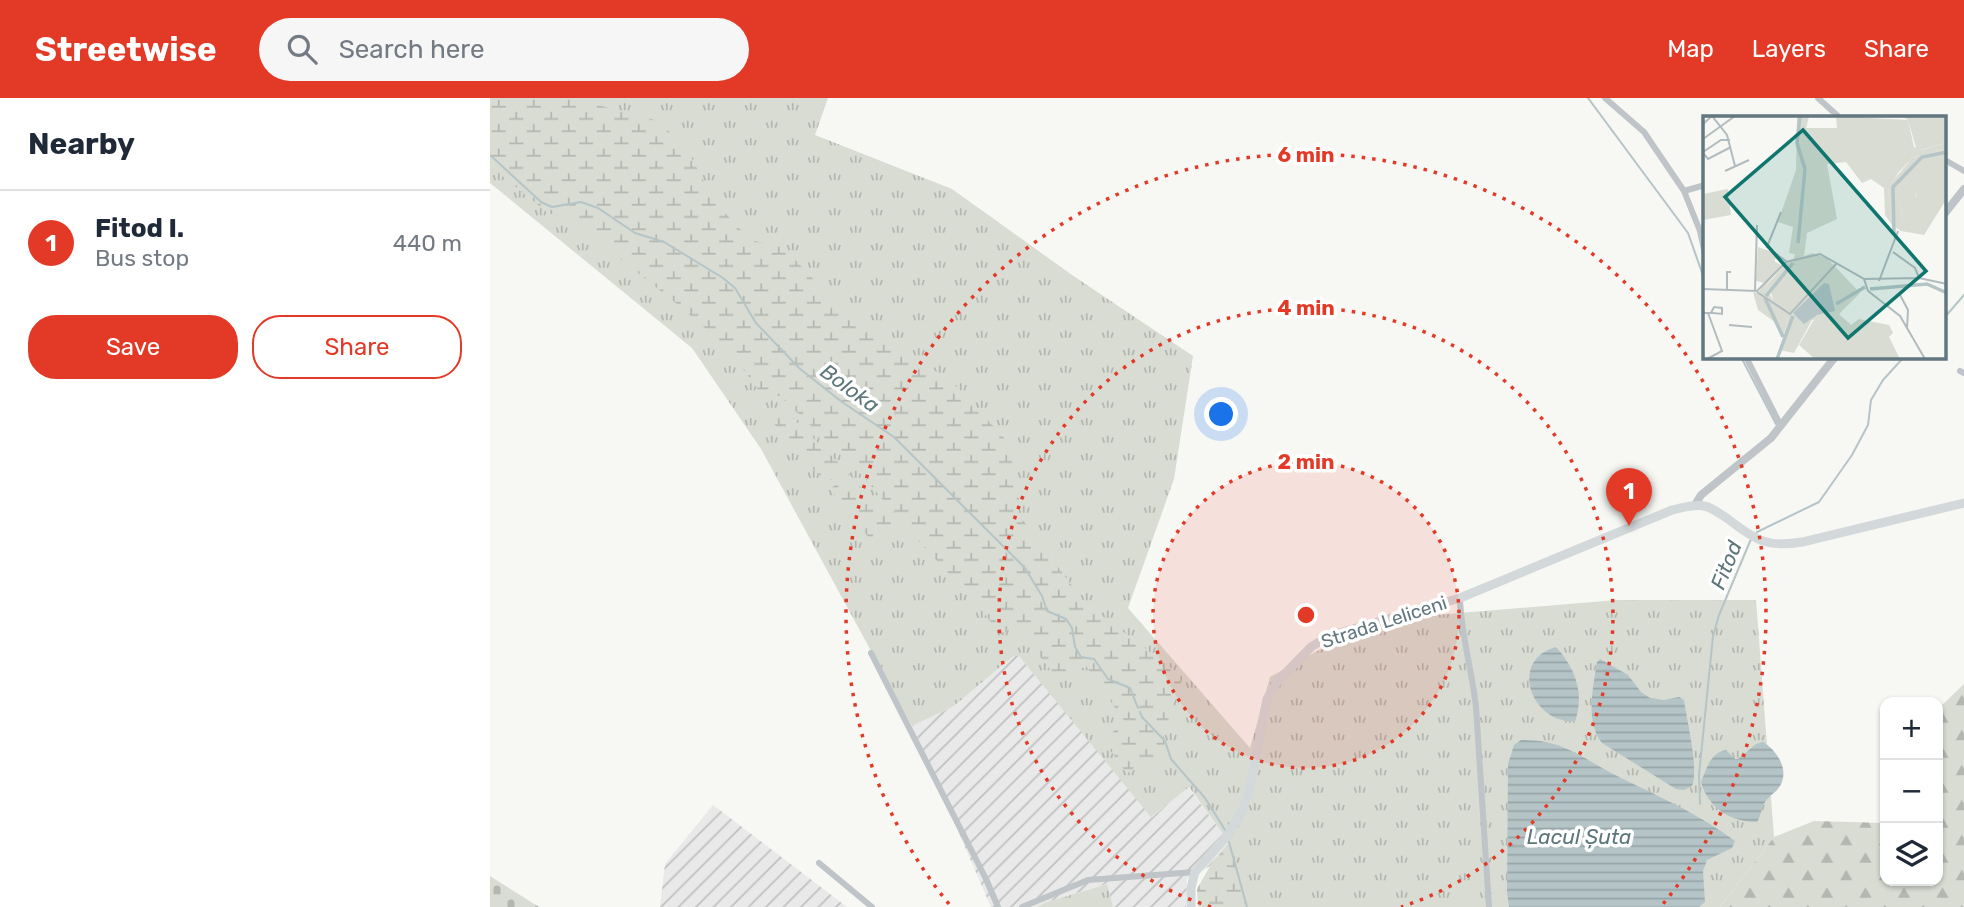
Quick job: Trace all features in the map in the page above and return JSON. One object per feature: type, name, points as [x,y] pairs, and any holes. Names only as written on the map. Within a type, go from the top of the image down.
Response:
[{"type":"main road","points":[[1695,505],[1719,513],[1752,537],[1775,545],[1795,543],[1964,503]]},
{"type":"main road","name":"Strada Leliceni","points":[[1195,872],[1227,836],[1242,812],[1251,782],[1267,699],[1278,681],[1311,647],[1329,636],[1460,598],[1672,510],[1695,505]]},
{"type":"main road","points":[[1191,907],[1191,888],[1195,872]]},
{"type":"street","points":[[1605,98],[1644,132],[1684,191],[1703,245]]},
{"type":"street","points":[[1818,98],[1838,116]]},
{"type":"street","points":[[1946,161],[1964,171]]},
{"type":"street","points":[[1684,191],[1703,186]]},
{"type":"street","points":[[1946,212],[1964,188]]},
{"type":"street","points":[[1747,359],[1781,426]]},
{"type":"street","points":[[1695,505],[1701,495],[1760,448],[1781,426],[1833,359]]},
{"type":"street","points":[[1460,598],[1460,618],[1476,707],[1489,907]]},
{"type":"street","points":[[871,653],[998,907]]},
{"type":"street","points":[[819,863],[872,907]]},
{"type":"street","points":[[1022,907],[1088,880],[1195,872]]},
{"type":"shaded area","points":[[1018,655],[1152,817],[1188,787],[1229,842],[1210,866],[1187,879],[1186,907],[1113,907],[1106,884],[1037,907],[991,907],[912,726],[954,706],[1012,657]]},
{"type":"shaded area","points":[[713,805],[847,907],[660,907],[665,864]]},
{"type":"green space","points":[[490,98],[828,98],[815,135],[952,189],[1072,275],[1193,356],[1174,479],[1128,608],[1250,748],[1270,677],[1374,620],[1617,600],[1756,600],[1774,837],[1720,907],[1247,907],[1229,842],[1189,787],[1151,817],[1018,655],[1012,657],[954,706],[912,726],[761,449],[692,348],[490,183]]},
{"type":"green space","points":[[490,98],[571,98],[655,120],[684,144],[715,202],[750,240],[783,247],[835,302],[954,384],[1008,442],[1019,497],[1019,515],[1085,603],[1183,677],[1164,732],[1165,757],[1154,769],[1144,758],[1127,774],[1103,740],[1125,722],[1086,666],[1059,681],[1016,625],[1001,635],[977,604],[861,474],[780,396],[761,394],[728,348],[573,221],[548,213],[490,166]]},
{"type":"green space","points":[[780,406],[845,469],[826,484],[769,418]]},
{"type":"green space","points":[[849,474],[894,525],[873,543],[830,489]]},
{"type":"green space","points":[[1964,684],[1964,907],[1720,907],[1774,837],[1814,821],[1880,823],[1880,886],[1943,886],[1943,704]]},
{"type":"green space","points":[[1229,842],[1247,907],[1198,907],[1197,889],[1210,866]]},
{"type":"green space","points":[[490,876],[539,907],[490,907]]},
{"type":"green space","points":[[1107,884],[1113,907],[1037,907],[1044,903]]},
{"type":"water","points":[[1556,647],[1568,663],[1576,681],[1579,701],[1575,721],[1560,719],[1547,713],[1531,690],[1529,677],[1533,664],[1541,654]]},
{"type":"water","points":[[1600,659],[1628,675],[1641,692],[1650,698],[1664,700],[1679,697],[1684,700],[1693,757],[1692,786],[1684,790],[1676,789],[1602,743],[1593,725],[1592,715],[1597,662]]},
{"type":"water","name":"Lacul Șuta","points":[[1521,740],[1550,743],[1574,752],[1693,814],[1735,841],[1732,848],[1707,860],[1703,871],[1705,902],[1699,907],[1509,907],[1508,764],[1514,745]]},
{"type":"water","points":[[1763,742],[1774,751],[1781,763],[1783,777],[1777,790],[1765,802],[1757,822],[1738,819],[1722,812],[1709,799],[1701,782],[1707,767],[1716,754],[1726,750],[1738,759],[1756,744]]},
{"type":"waterway","points":[[1588,98],[1688,233],[1703,275]]},
{"type":"waterway","name":"Boloka","points":[[490,155],[541,202],[552,207],[581,202],[598,208],[635,233],[664,242],[735,288],[756,323],[799,368],[842,402],[894,437],[1025,568],[1042,596],[1047,611],[1066,619],[1072,628],[1075,647],[1081,657],[1094,659],[1108,679],[1130,688],[1138,708]]},
{"type":"waterway","name":"Fitod","points":[[1946,316],[1964,295]]},
{"type":"waterway","points":[[1742,359],[1776,424]]},
{"type":"waterway","name":"Fitod","points":[[1755,535],[1819,502],[1852,455],[1868,425],[1871,400],[1883,380],[1902,359]]},
{"type":"waterway","name":"Fitod","points":[[1700,804],[1699,775],[1713,636],[1751,539]]},
{"type":"waterway","name":"Boloka","points":[[1140,712],[1165,741],[1171,759],[1205,798],[1225,830]]},
{"type":"waterway","name":"Boloka","points":[[1229,842],[1247,907]]},
{"type":"place","name":"Fitod I.","points":[[1629,526]]}]
